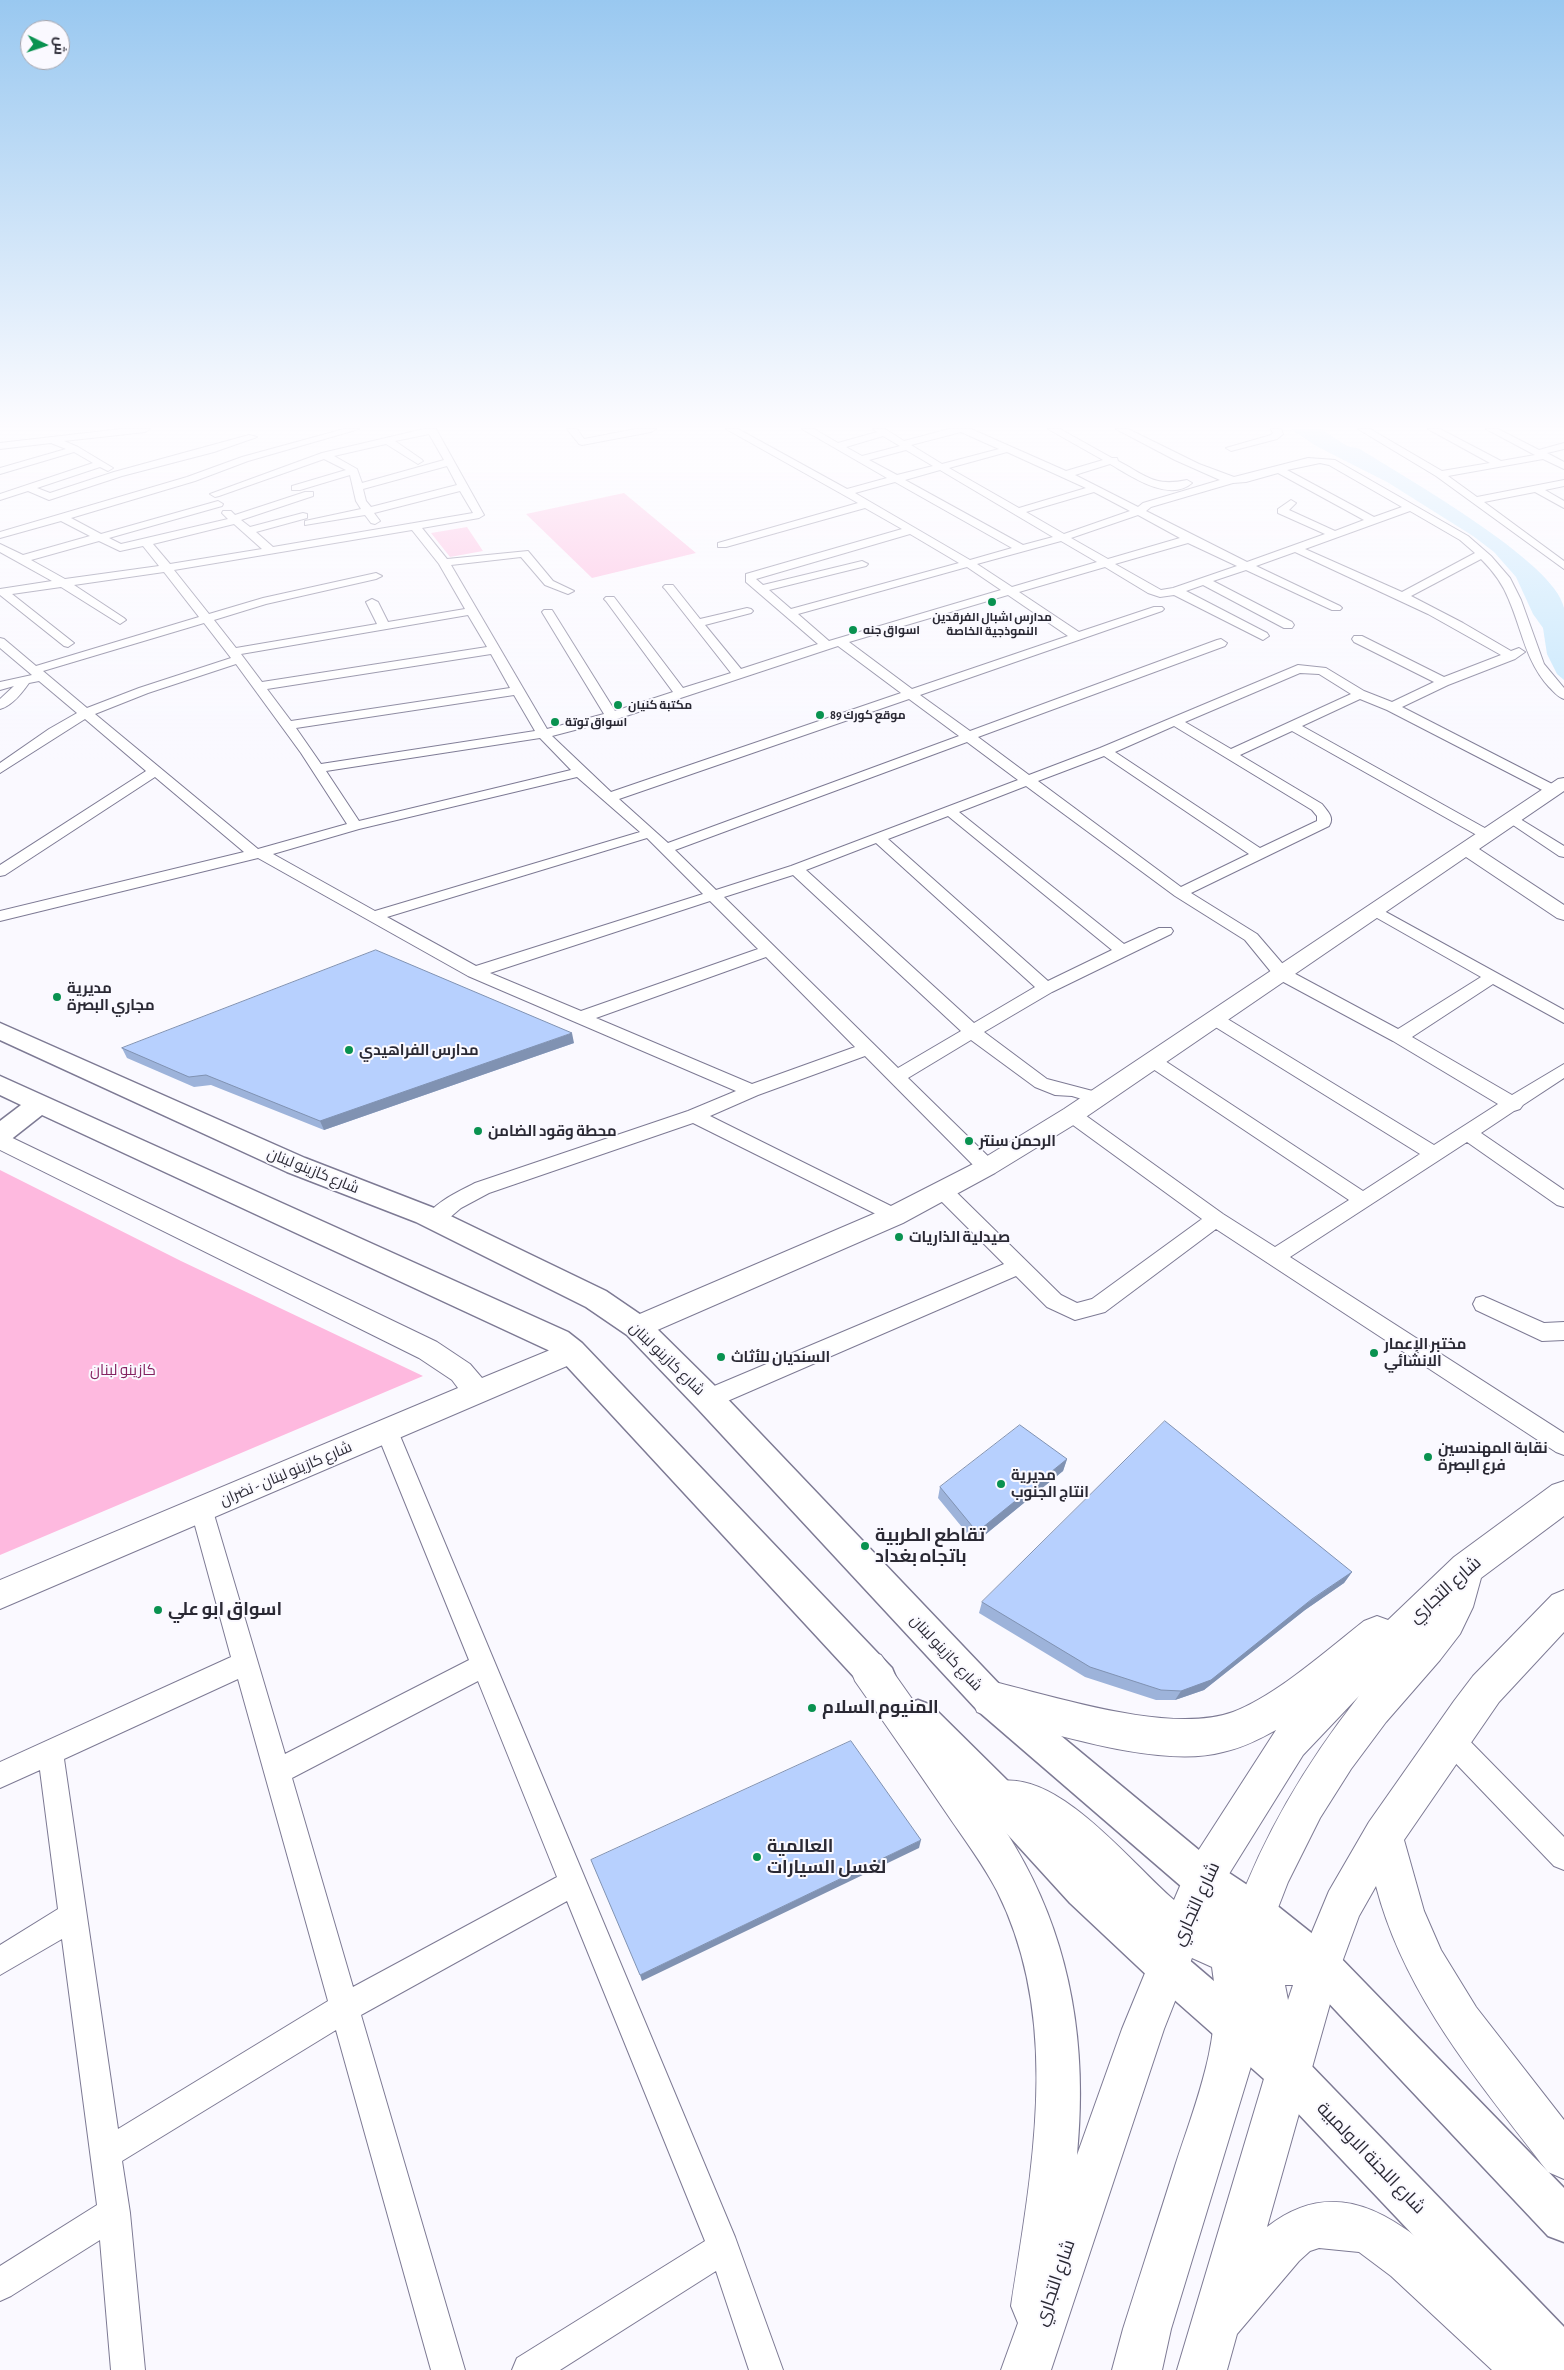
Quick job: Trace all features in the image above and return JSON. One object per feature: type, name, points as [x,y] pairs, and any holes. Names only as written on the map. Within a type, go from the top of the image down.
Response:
[{"type":"main road","name":"شارع كازينو لبنان","points":[[0,1031],[296,1165],[434,1220],[589,1295],[637,1327],[708,1399],[990,1699],[1203,1879],[1256,1914],[1320,1965]]},
{"type":"main road","points":[[0,1086],[540,1332],[572,1352],[868,1668],[1002,1800],[1037,1805],[1062,1824],[1152,1906],[1175,1949],[1245,1957],[1290,1965],[1320,1965],[1564,2220]]},
{"type":"main road","points":[[0,1134],[39,1104]]},
{"type":"main road","name":"شارع التجاري","points":[[1026,2368],[1143,2029],[1203,1879],[1290,1742],[1321,1708],[1466,1569],[1564,1496]]},
{"type":"main road","points":[[1137,2370],[1147,2329],[1230,2063],[1237,1992],[1245,1957],[1256,1914],[1277,1860],[1296,1822],[1347,1742],[1391,1687],[1442,1632],[1451,1618],[1463,1586],[1466,1569]]},
{"type":"main road","points":[[1202,2370],[1320,1965],[1343,1905],[1383,1836],[1486,1689],[1564,1607]]},
{"type":"main road","points":[[990,1699],[1120,1729],[1171,1737],[1201,1737],[1223,1734],[1256,1720],[1287,1701],[1379,1632],[1419,1613]]},
{"type":"main road","points":[[868,1668],[1003,1863],[1031,1921],[1047,1969],[1058,2033],[1059,2120],[1026,2368]]},
{"type":"main road","points":[[1383,1836],[1412,1934],[1441,1993],[1484,2056],[1564,2156]]},
{"type":"main road","points":[[1203,1879],[1218,1913],[1245,1957],[1270,2015],[1288,2072]]},
{"type":"main road","name":"شارع اللجنة الاولمبية","points":[[1175,1949],[1235,2025],[1288,2072],[1564,2360]]},
{"type":"main road","points":[[1215,2325],[1282,2244],[1297,2232],[1318,2226],[1354,2227],[1372,2233],[1408,2259],[1528,2370]]},
{"type":"street","points":[[22,560],[92,540]]},
{"type":"street","points":[[105,540],[120,548],[156,540]]},
{"type":"street","points":[[258,540],[272,551]]},
{"type":"street","points":[[2,592],[167,568],[338,540]]},
{"type":"street","points":[[425,540],[444,564],[542,734],[580,772],[611,797],[650,833],[712,897],[987,1167]]},
{"type":"street","points":[[722,545],[741,540]]},
{"type":"street","points":[[877,540],[750,576],[750,580],[789,613],[913,694],[1180,893],[1251,937],[1269,956],[1282,974],[1399,1037],[1514,1105]]},
{"type":"street","points":[[927,540],[969,564],[1078,637]]},
{"type":"street","points":[[1005,540],[1020,548]]},
{"type":"street","points":[[789,613],[1054,540]]},
{"type":"street","points":[[1068,540],[1152,591],[1160,594],[1176,591],[1321,540]]},
{"type":"street","points":[[319,768],[542,734],[612,716],[833,643],[1187,540]]},
{"type":"street","points":[[1190,540],[1336,608]]},
{"type":"street","points":[[1466,540],[1504,578],[1533,647],[1538,664],[1545,675],[1564,695]]},
{"type":"street","points":[[1529,540],[1564,566]]},
{"type":"street","points":[[146,542],[261,686],[319,768],[355,826]]},
{"type":"street","points":[[1,548],[63,583],[120,620]]},
{"type":"street","points":[[1296,548],[1404,595],[1472,630],[1511,656]]},
{"type":"street","points":[[444,564],[524,553],[549,583],[568,591]]},
{"type":"street","points":[[1404,595],[1482,554]]},
{"type":"street","points":[[760,589],[862,564]]},
{"type":"street","points":[[0,686],[25,680],[39,673],[205,618],[263,601],[376,576]]},
{"type":"street","points":[[1204,581],[1288,624]]},
{"type":"street","points":[[669,587],[739,674]]},
{"type":"street","points":[[1176,591],[1263,636]]},
{"type":"street","points":[[2,592],[68,643]]},
{"type":"street","points":[[610,599],[681,694]]},
{"type":"street","points":[[372,602],[384,626]]},
{"type":"street","points":[[611,797],[1158,609]]},
{"type":"street","points":[[698,623],[747,611]]},
{"type":"street","points":[[0,769],[48,735],[86,713],[236,655],[384,626],[471,612]]},
{"type":"street","points":[[548,612],[612,716]]},
{"type":"street","points":[[1358,640],[1444,682]]},
{"type":"street","points":[[0,642],[154,772],[166,778],[257,853],[474,972],[752,1090]]},
{"type":"street","points":[[664,848],[1221,643]]},
{"type":"street","points":[[1392,707],[1444,682],[1533,647]]},
{"type":"street","points":[[261,686],[493,650]]},
{"type":"street","points":[[474,972],[796,869],[1105,751],[1298,669],[1322,671],[1360,694],[1392,707],[1559,786]]},
{"type":"street","points":[[0,705],[17,691],[25,680]]},
{"type":"street","points":[[288,725],[517,690]]},
{"type":"street","points":[[1229,755],[1360,694]]},
{"type":"street","points":[[1176,722],[1317,807],[1324,816],[1324,823],[1180,893]]},
{"type":"street","points":[[1291,725],[1487,835]]},
{"type":"street","points":[[1105,751],[1259,854]]},
{"type":"street","points":[[0,872],[154,772]]},
{"type":"street","points":[[0,916],[257,853],[355,826],[580,772]]},
{"type":"street","points":[[637,1327],[894,1216],[987,1167],[1098,1098],[1559,786]]},
{"type":"street","points":[[950,811],[1124,952]]},
{"type":"street","points":[[1512,818],[1564,853]]},
{"type":"street","points":[[374,916],[650,833]]},
{"type":"street","points":[[878,837],[1046,988]]},
{"type":"street","points":[[1466,849],[1564,914]]},
{"type":"street","points":[[796,869],[972,1031],[1041,1083],[1055,1089],[1073,1090],[1098,1098]]},
{"type":"street","points":[[1375,911],[1564,1017]]},
{"type":"street","points":[[896,1076],[1046,988],[1165,931]]},
{"type":"street","points":[[579,1018],[768,951]]},
{"type":"street","points":[[1399,1037],[1494,977]]},
{"type":"street","points":[[1215,1019],[1434,1154]]},
{"type":"street","points":[[434,1220],[454,1203],[482,1188],[694,1116],[752,1090],[866,1049]]},
{"type":"street","points":[[1153,1060],[1364,1200]]},
{"type":"street","points":[[1277,1256],[1434,1154],[1514,1105],[1564,1070]]},
{"type":"street","points":[[1072,1115],[1216,1219],[1277,1256],[1564,1445]]},
{"type":"street","points":[[694,1116],[894,1216]]},
{"type":"street","points":[[1468,1133],[1564,1200]]},
{"type":"street","points":[[0,1140],[428,1350],[461,1372],[478,1392]]},
{"type":"street","points":[[942,1190],[1054,1301],[1076,1312],[1098,1306],[1216,1219]]},
{"type":"street","points":[[708,1399],[1018,1266]]},
{"type":"street","points":[[1483,1304],[1542,1332],[1564,1331]]},
{"type":"street","name":"شارع كازينو لبنان - نضران","points":[[0,1595],[572,1352]]},
{"type":"street","points":[[387,1431],[724,2248],[766,2370]]},
{"type":"street","points":[[202,1510],[448,2370]]},
{"type":"street","points":[[0,1776],[245,1663]]},
{"type":"street","points":[[277,1772],[484,1666]]},
{"type":"street","points":[[1450,1739],[1564,1856]]},
{"type":"street","points":[[50,1752],[114,2213],[128,2370]]},
{"type":"street","points":[[106,2153],[344,2008],[573,1883]]},
{"type":"street","points":[[0,1961],[73,1916]]},
{"type":"street","points":[[0,2285],[114,2213]]},
{"type":"street","points":[[529,2370],[724,2248]]},
{"type":"green space","points":[[436,540],[475,540],[483,551],[450,557]]},
{"type":"green space","points":[[552,540],[680,540],[696,553],[592,578]]},
{"type":"green space","name":"كازينو لبنان","points":[[0,1170],[181,1261],[423,1376],[0,1555]]},
{"type":"water","points":[[1478,540],[1500,540],[1535,568],[1555,589],[1564,608],[1564,680],[1557,674],[1547,654],[1543,628],[1533,614],[1516,577],[1494,552]]},
{"type":"building","name":"مدارس الفراهيدي","points":[[376,950],[572,1033],[320,1121],[206,1075],[189,1077],[122,1048]]},
{"type":"building","points":[[1165,1421],[1352,1572],[1312,1599],[1211,1680],[1181,1691],[1161,1690],[1090,1667],[982,1602]]},
{"type":"building","name":"مديرية انتاج الجنوب","points":[[1020,1425],[1067,1459],[977,1532],[940,1487]]},
{"type":"building","name":"العالمية لغسل السيارات","points":[[851,1741],[921,1840],[640,1975],[591,1860]]},
{"type":"place","name":"مدارس اشبال الفرقدين النموذجية الخاصة","points":[[992,602]]},
{"type":"place","name":"اسواق جنه","points":[[853,630]]},
{"type":"place","name":"مكتبة كنيان","points":[[618,705]]},
{"type":"place","name":"موقع كورك 89","points":[[820,715]]},
{"type":"place","name":"اسواق توتة","points":[[555,722]]},
{"type":"place","name":"مديرية مجاري البصرة","points":[[57,997]]},
{"type":"place","name":"مدارس الفراهيدي","points":[[349,1050]]},
{"type":"place","name":"محطة وقود الضامن","points":[[478,1131]]},
{"type":"place","name":"الرحمن سنتر","points":[[969,1141]]},
{"type":"place","name":"صيدلية الذاريات","points":[[899,1237]]},
{"type":"place","name":"مختبر الإعمار الانشائي","points":[[1374,1353]]},
{"type":"place","name":"السنديان للأثاث","points":[[721,1357]]},
{"type":"place","name":"نقابة المهندسين فرع البصرة","points":[[1428,1457]]},
{"type":"place","name":"مديرية انتاج الجنوب","points":[[1001,1484]]},
{"type":"place","name":"تقاطع الطربية باتجاه بغداد","points":[[865,1546]]},
{"type":"place","name":"اسواق ابو علي","points":[[158,1610]]},
{"type":"place","name":"المنيوم السلام","points":[[812,1708]]},
{"type":"place","name":"العالمية لغسل السيارات","points":[[757,1857]]}]
